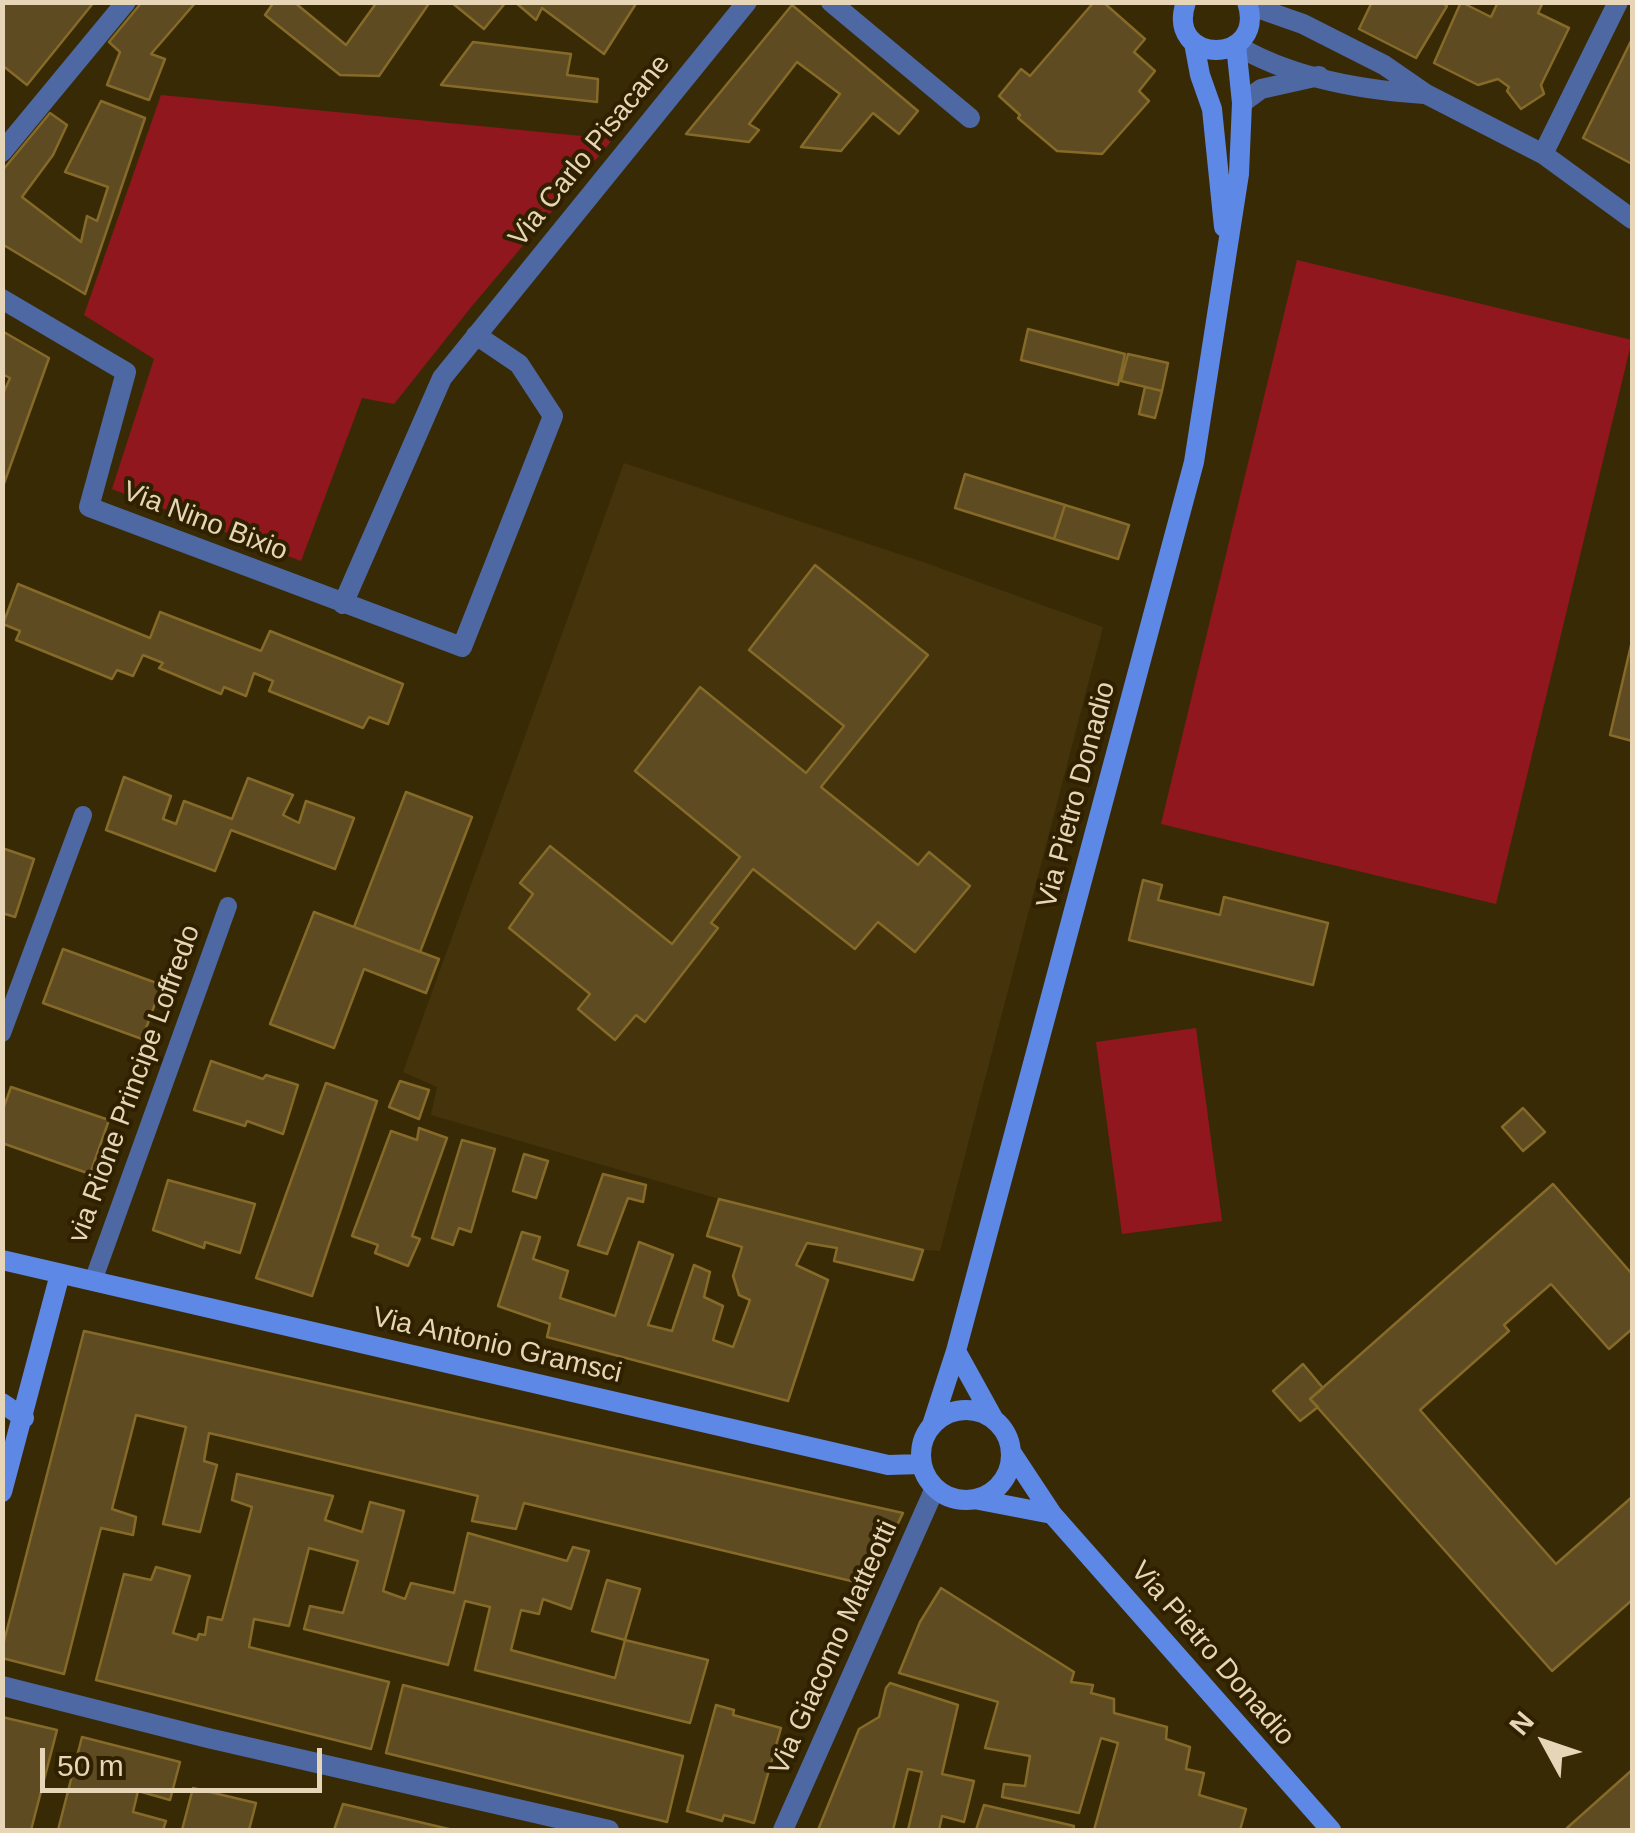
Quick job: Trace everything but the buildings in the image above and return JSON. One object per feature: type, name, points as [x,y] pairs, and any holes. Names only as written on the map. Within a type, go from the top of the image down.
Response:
[{"type":"main road","points":[[1171,2],[1189,36],[1215,51],[1236,45],[1249,27],[1248,4]]},
{"type":"main road","points":[[1186,2],[1182,17],[1189,36]]},
{"type":"main road","name":"Via Pietro Donadio","points":[[1189,36],[1212,109],[1227,248]]},
{"type":"main road","name":"Via Pietro Donadio","points":[[922,1464],[925,1437],[956,1351],[1194,462],[1240,174],[1242,103],[1236,45]]},
{"type":"main road","name":"Via Antonio Gramsci","points":[[2,1260],[888,1465],[922,1464]]},
{"type":"main road","points":[[2,1492],[60,1274]]},
{"type":"main road","name":"Via Pietro Donadio","points":[[956,1351],[992,1418],[1009,1440],[1011,1452],[1052,1514],[1331,1830]]},
{"type":"main road","points":[[2,1402],[24,1418]]},
{"type":"main road","points":[[932,1425],[955,1412],[968,1410],[992,1418]]},
{"type":"main road","points":[[974,1500],[998,1488],[1010,1465],[1011,1452]]},
{"type":"main road","points":[[922,1464],[935,1488],[946,1496],[1052,1514]]},
{"type":"street","points":[[2,152],[126,2]]},
{"type":"street","name":"Via Carlo Pisacane","points":[[342,604],[442,378],[747,2]]},
{"type":"street","points":[[831,2],[970,118]]},
{"type":"street","points":[[1543,154],[1618,2]]},
{"type":"street","points":[[1248,4],[1303,24],[1543,154],[1632,219]]},
{"type":"street","points":[[1236,45],[1261,60],[1319,76],[1374,90],[1426,94]]},
{"type":"street","points":[[1242,103],[1261,89],[1319,76]]},
{"type":"street","name":"Via Nino Bixio","points":[[2,299],[126,372],[89,507],[342,604]]},
{"type":"street","points":[[342,604],[462,647],[553,416],[519,364],[476,335]]},
{"type":"street","name":"Via Giacomo Matteotti","points":[[783,1830],[935,1488]]},
{"type":"street","points":[[2,1686],[208,1738],[609,1830]]},
{"type":"lane","points":[[2,1033],[83,814]]},
{"type":"lane","name":"via Rione Principe Loffredo","points":[[93,1280],[228,906]]},
{"type":"shaded area","points":[[161,95],[613,139],[394,404],[362,398],[301,561],[112,489],[154,359],[84,315]]},
{"type":"shaded area","points":[[1297,260],[1632,340],[1496,904],[1161,824]]},
{"type":"shaded area","points":[[624,463],[926,563],[1103,627],[940,1251],[719,1199],[431,1115],[437,1087],[403,1072]]},
{"type":"shaded area","points":[[1196,1028],[1222,1221],[1122,1234],[1096,1042]]}]
